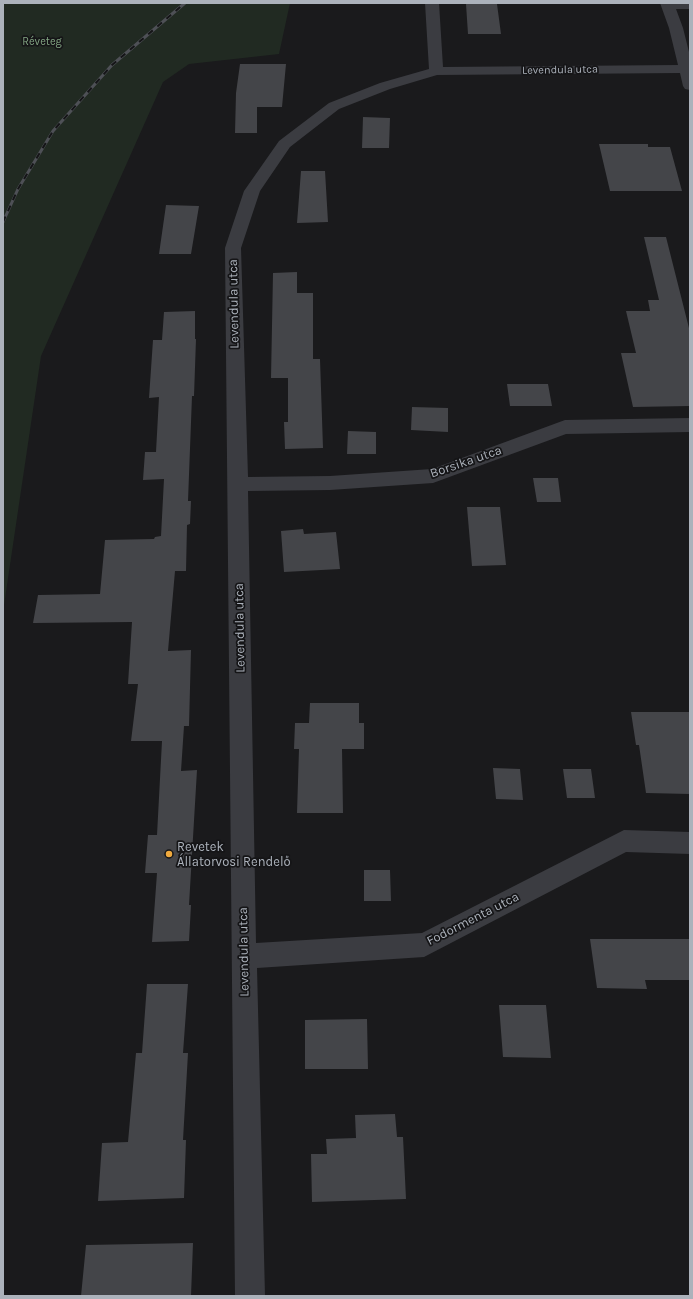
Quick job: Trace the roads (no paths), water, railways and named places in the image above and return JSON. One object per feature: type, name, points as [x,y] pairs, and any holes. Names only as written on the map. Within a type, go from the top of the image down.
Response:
[{"type":"street","points":[[432,3],[436,71]]},
{"type":"street","points":[[690,5],[668,4],[676,28],[684,68],[690,86]]},
{"type":"street","name":"Levendula utca","points":[[250,1296],[233,248],[252,191],[284,144],[334,106],[385,86],[436,71],[684,68]]},
{"type":"street","name":"Borsika utca","points":[[238,484],[330,483],[433,476],[565,427],[690,425]]},
{"type":"street","name":"Fodormenta utca","points":[[244,956],[424,945],[624,842],[690,843]]},
{"type":"railway","points":[[3,222],[18,189],[53,131],[112,65],[185,3]]},
{"type":"place","name":"Revetek Állatorvosi Rendelő","points":[[169,854]]},
{"type":"park label","name":"Réveteg","points":[[42,42]]}]
